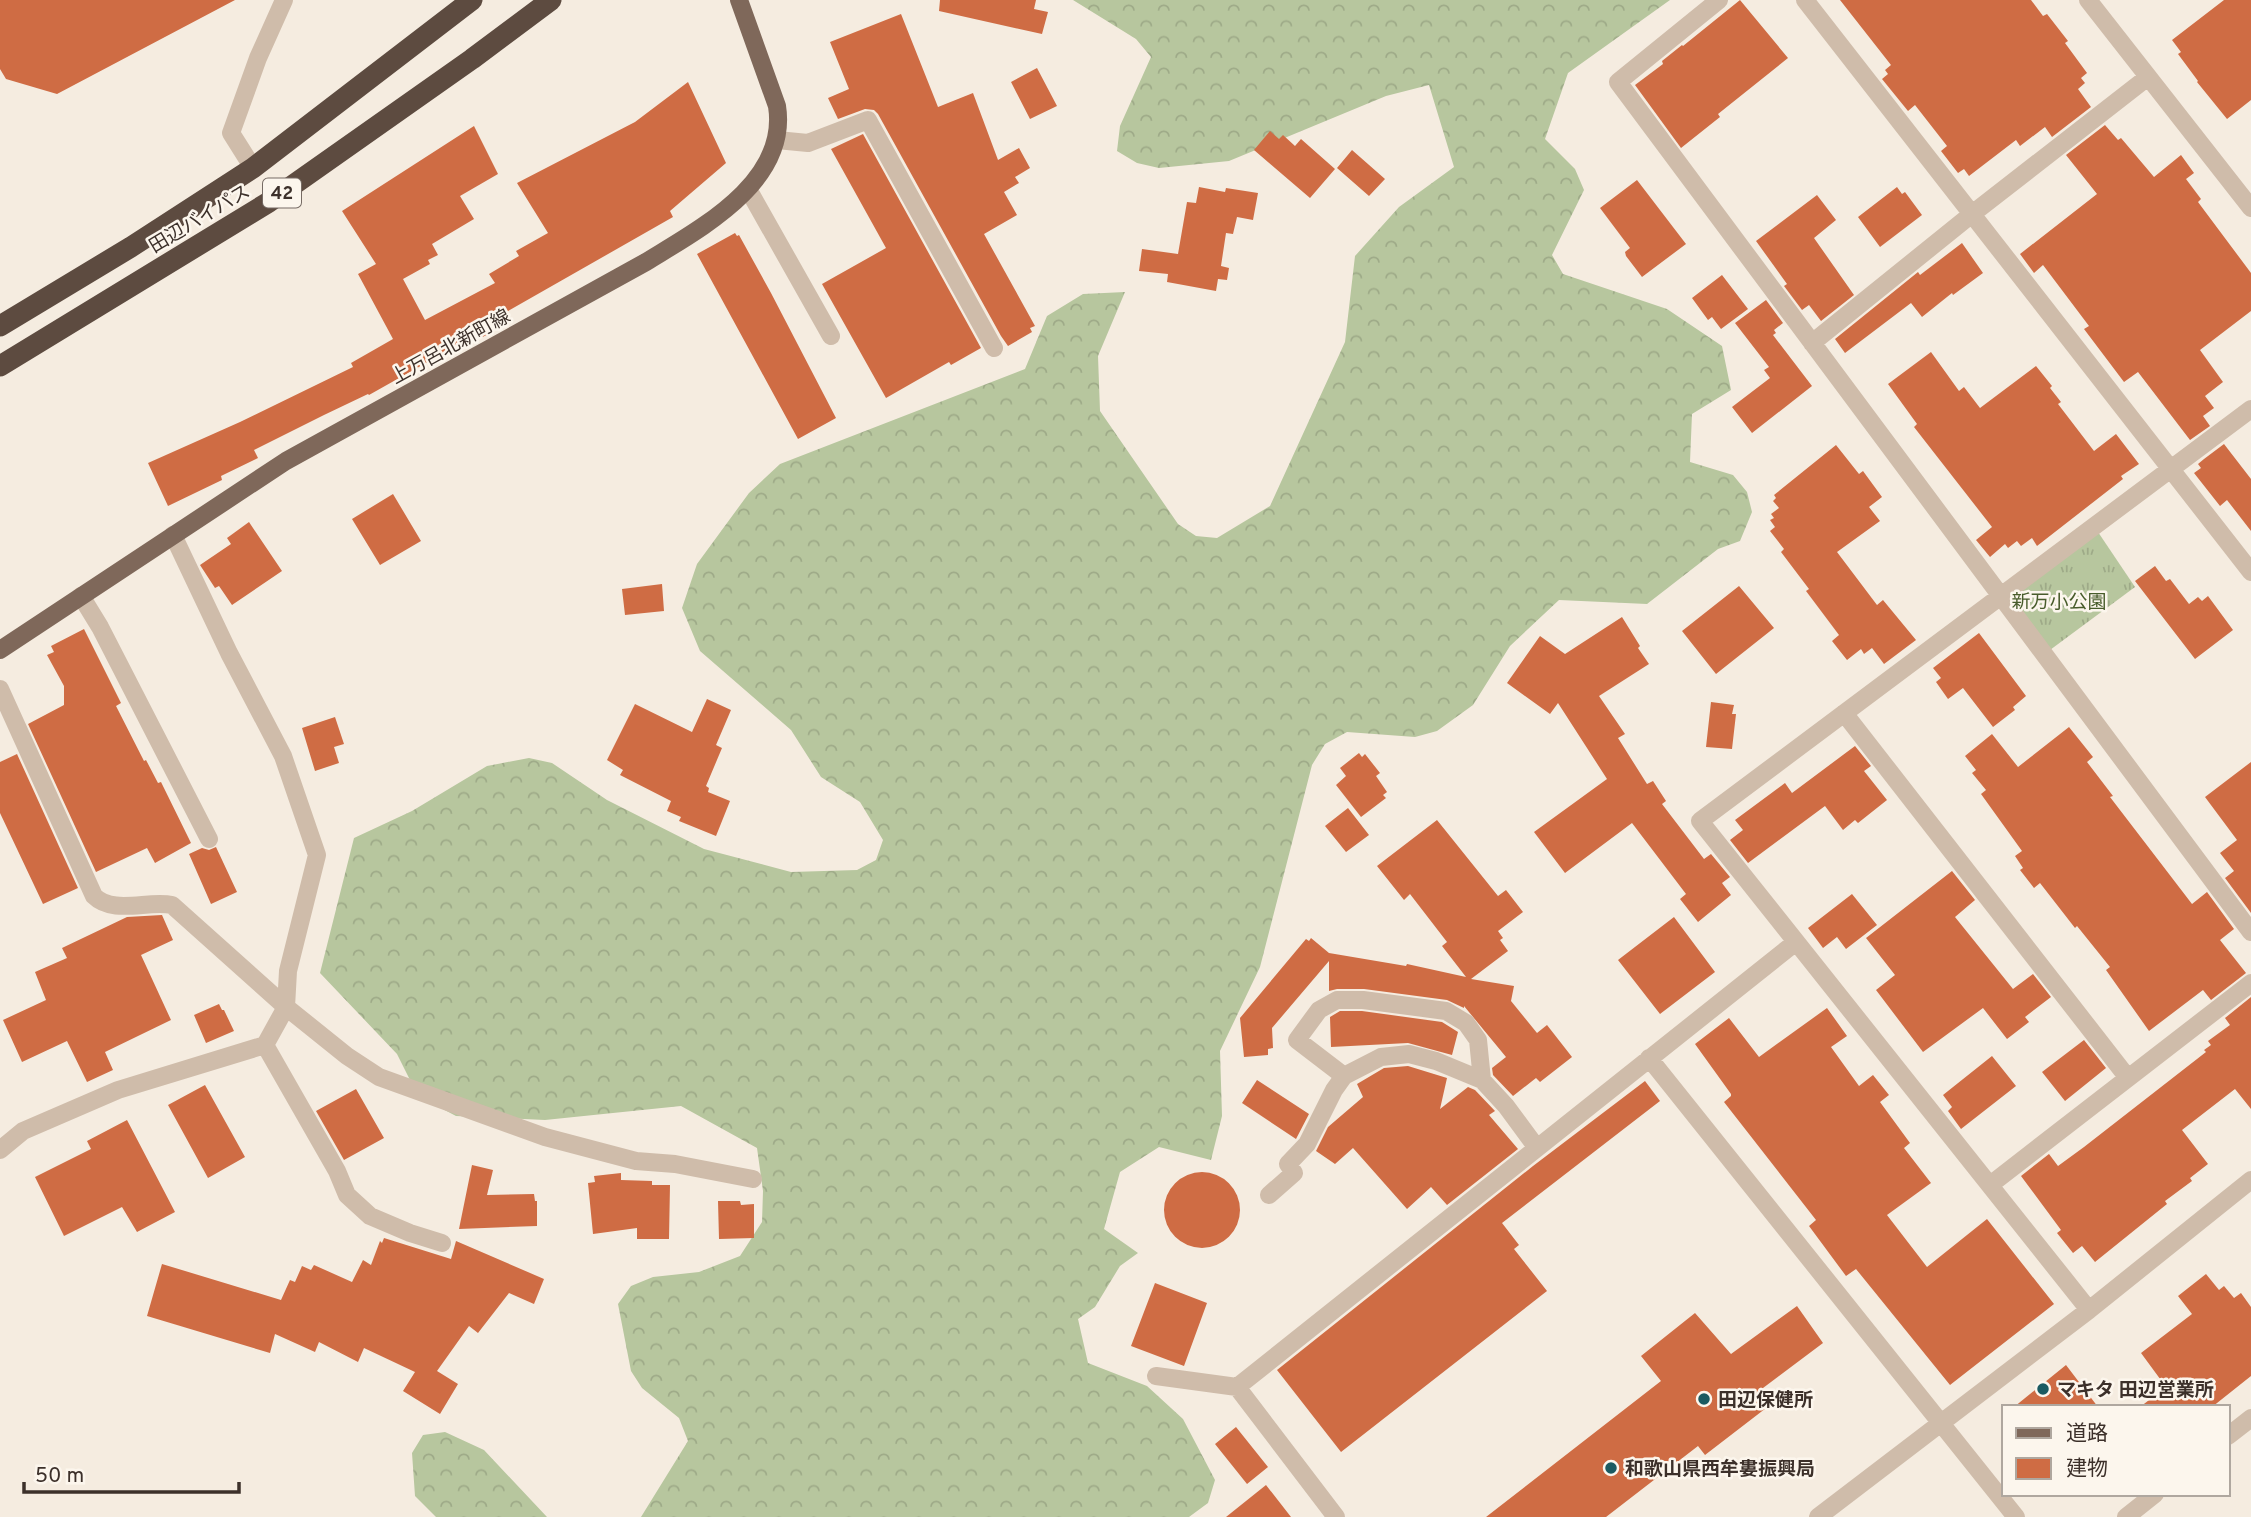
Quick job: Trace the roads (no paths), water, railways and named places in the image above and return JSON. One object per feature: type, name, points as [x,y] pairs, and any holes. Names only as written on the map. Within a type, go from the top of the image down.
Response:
[{"type":"highway","name":"田辺バイパス","points":[[0,326],[131,247],[253,168],[472,0]]},
{"type":"highway","name":"田辺バイパス","points":[[0,366],[269,202],[472,60],[551,0]]},
{"type":"main road","name":"上万呂北新町線","points":[[0,650],[286,461],[697,231],[748,189],[765,166],[777,140],[779,123],[777,106],[739,0]]},
{"type":"street","points":[[253,168],[231,133],[258,58],[284,0]]},
{"type":"street","points":[[1718,0],[1618,82],[2251,932]]},
{"type":"street","points":[[1805,0],[2251,572]]},
{"type":"street","points":[[2088,0],[2251,208]]},
{"type":"street","points":[[1812,343],[2148,77]]},
{"type":"street","points":[[777,140],[808,144],[868,120],[994,348]]},
{"type":"street","points":[[748,189],[831,335]]},
{"type":"street","points":[[2089,1310],[1700,821],[2251,409]]},
{"type":"street","points":[[0,1150],[23,1131],[118,1090],[265,1045],[286,1007],[288,971],[317,855],[283,756],[229,653],[173,535]]},
{"type":"street","points":[[81,596],[100,627],[209,839]]},
{"type":"street","points":[[0,689],[94,896],[99,901],[110,905],[172,905],[286,1007],[347,1056],[379,1077],[545,1137],[636,1161],[675,1164],[753,1179]]},
{"type":"street","points":[[1844,713],[2128,1078]]},
{"type":"street","points":[[1237,1387],[1796,942]]},
{"type":"street","points":[[1990,1185],[2251,983]]},
{"type":"street","points":[[1344,1076],[1297,1041],[1319,1010],[1337,1000],[1363,1000],[1446,1011],[1466,1023],[1478,1040],[1482,1080]]},
{"type":"street","points":[[265,1045],[348,1195],[370,1216],[442,1243]]},
{"type":"street","points":[[1269,1195],[1294,1173],[1288,1164],[1307,1144],[1344,1076],[1381,1058],[1409,1054],[1436,1061],[1482,1080],[1506,1106],[1537,1148]]},
{"type":"street","points":[[1649,1058],[2016,1517]]},
{"type":"street","points":[[1822,1516],[1939,1423],[2089,1310],[2251,1180]]},
{"type":"street","points":[[1156,1376],[1237,1387],[1336,1517]]},
{"type":"street","points":[[2230,1434],[2251,1418]]},
{"type":"street","points":[[2126,1517],[2152,1496]]},
{"type":"place","name":"マキタ 田辺営業所","points":[[2043,1389]]},
{"type":"place","name":"田辺保健所","points":[[1704,1399]]},
{"type":"place","name":"和歌山県西牟婁振興局","points":[[1611,1468]]},
{"type":"park label","name":"新万小公園","points":[[2059,601]]}]
